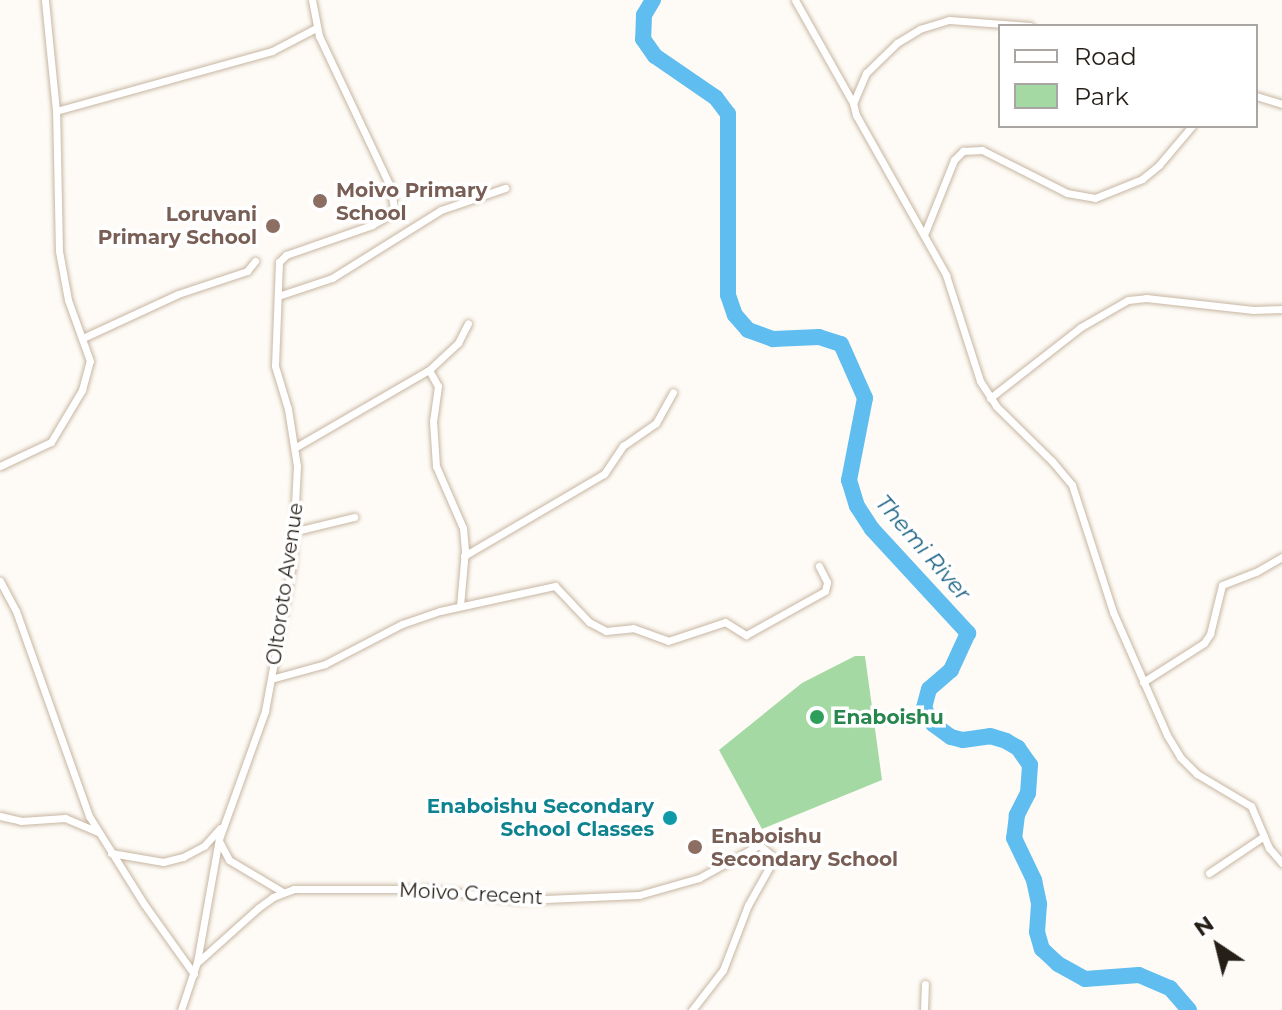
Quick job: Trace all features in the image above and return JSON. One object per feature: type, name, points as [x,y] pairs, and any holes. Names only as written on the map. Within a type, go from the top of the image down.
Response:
[{"type":"street","points":[[0,466],[41,449],[59,432],[90,361],[85,337],[68,300],[59,251],[56,111],[45,0]]},
{"type":"street","name":"Oltoroto Avenue","points":[[181,1010],[197,962],[219,839],[259,730],[271,679],[296,531],[296,447],[275,366],[281,258],[372,225],[391,214],[394,207],[389,184],[316,28],[312,0]]},
{"type":"street","points":[[795,0],[853,103],[861,128],[946,275],[970,353],[990,398],[1072,485],[1113,612],[1180,757],[1211,784],[1251,806],[1264,836],[1282,863]]},
{"type":"street","points":[[853,103],[866,73],[880,57],[920,29],[949,20],[1003,24]]},
{"type":"street","points":[[56,111],[272,51],[316,28]]},
{"type":"street","points":[[1258,97],[1282,104]]},
{"type":"street","points":[[924,235],[954,160],[963,151],[982,150],[1067,193],[1095,198],[1142,179],[1159,165],[1190,128]]},
{"type":"street","points":[[278,296],[332,278],[441,210],[505,188]]},
{"type":"street","points":[[85,337],[178,294],[237,276],[255,261]]},
{"type":"street","points":[[990,398],[1081,327],[1128,300],[1146,298],[1253,310],[1282,309]]},
{"type":"street","points":[[296,447],[379,402],[429,370],[458,343],[468,323]]},
{"type":"street","points":[[429,370],[438,386],[433,421],[436,466],[460,518],[464,556],[460,606]]},
{"type":"street","points":[[464,556],[604,474],[623,446],[656,423],[673,392]]},
{"type":"street","points":[[296,531],[354,517]]},
{"type":"street","points":[[1143,682],[1204,643],[1210,634],[1222,585],[1256,572],[1282,557]]},
{"type":"street","points":[[271,679],[325,664],[402,624],[460,606],[555,586],[589,622],[606,631],[633,628],[668,641],[725,622],[746,635],[825,591],[827,582],[819,566]]},
{"type":"street","points":[[0,581],[16,611],[40,687],[98,832],[194,974]]},
{"type":"street","points":[[0,816],[21,821],[65,818],[98,832]]},
{"type":"street","points":[[111,853],[163,862],[183,857],[204,846],[223,825]]},
{"type":"street","points":[[1209,873],[1264,836]]},
{"type":"street","points":[[197,962],[258,908],[283,892],[229,860],[219,839]]},
{"type":"street","name":"Moivo Crecent","points":[[283,892],[425,889],[522,900],[639,895],[699,878],[759,845],[771,855],[770,866],[748,905],[723,970],[692,1010]]},
{"type":"street","points":[[924,1010],[925,984]]},
{"type":"green space","name":"Enaboishu","points":[[855,656],[865,656],[882,780],[762,829],[719,750],[802,683]]},
{"type":"waterway","name":"Themi River","points":[[653,0],[644,15],[643,39],[655,56],[716,98],[728,114],[728,295],[735,315],[748,330],[773,339],[819,337],[841,344],[865,398],[849,480],[857,506],[872,529],[968,633],[951,670],[929,689],[924,708],[933,724],[951,737],[963,740],[990,736],[1006,741],[1018,748],[1030,765],[1028,793],[1017,815],[1014,838],[1034,880],[1039,904],[1037,932],[1042,949],[1058,964],[1085,979],[1139,975],[1170,988],[1189,1010]]},
{"type":"place","name":"Moivo Primary School","points":[[320,201]]},
{"type":"place","name":"Loruvani Primary School","points":[[273,226]]},
{"type":"place","name":"Enaboishu","points":[[817,717]]},
{"type":"place","name":"Enaboishu Secondary School Classes","points":[[670,818]]},
{"type":"place","name":"Enaboishu Secondary School","points":[[695,847]]}]
